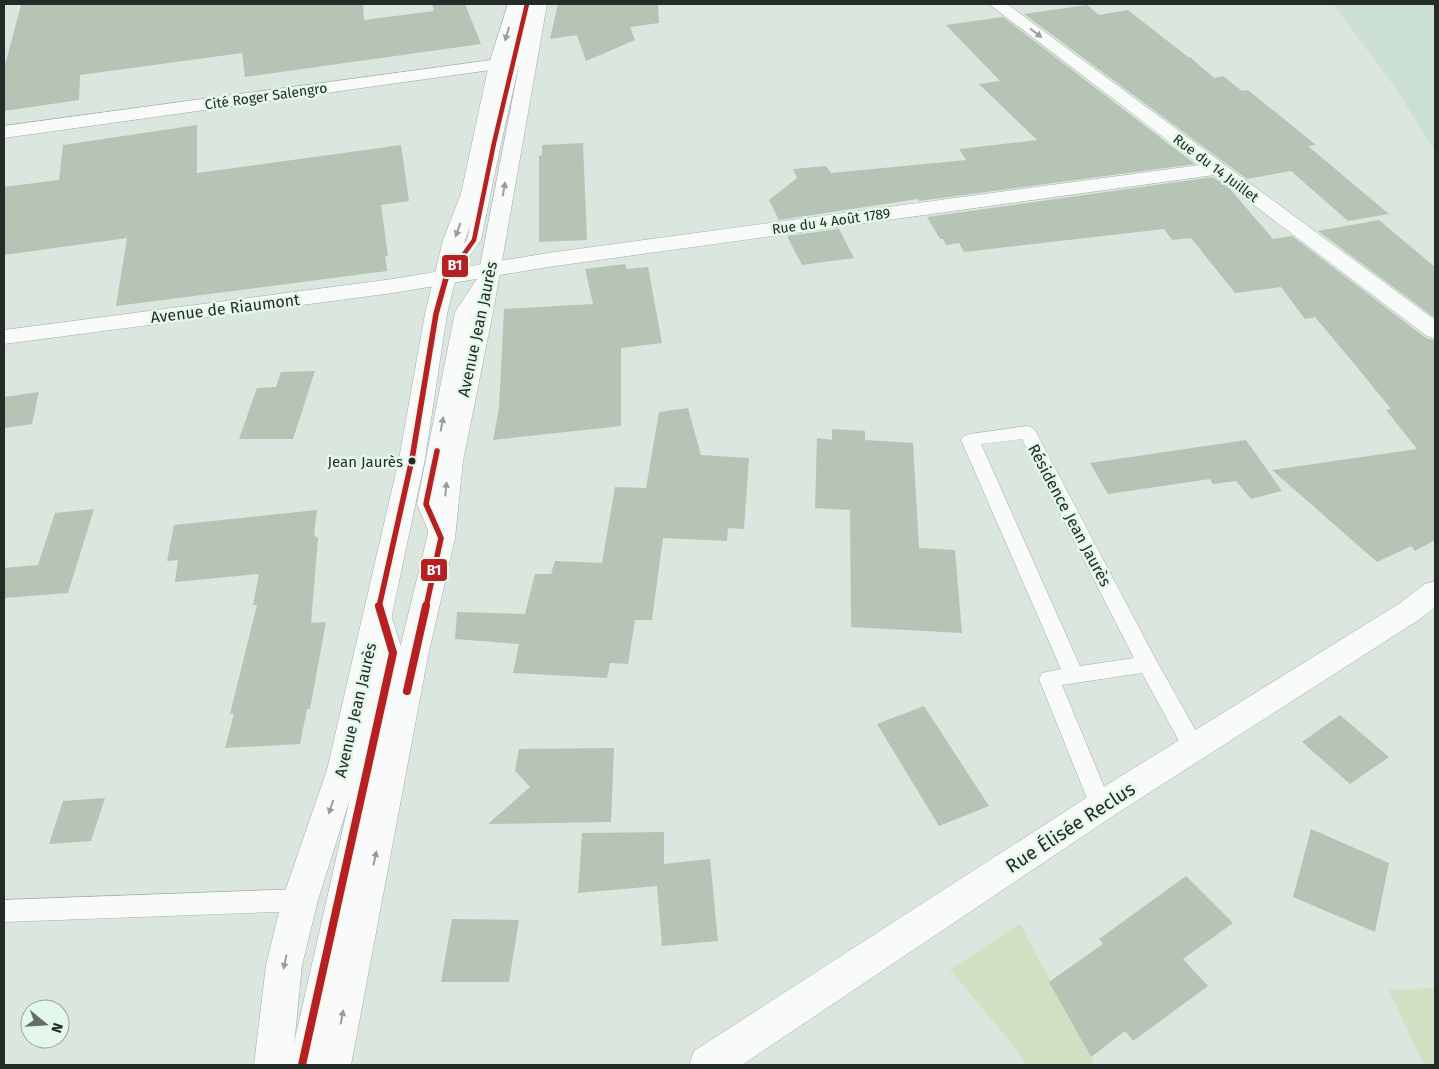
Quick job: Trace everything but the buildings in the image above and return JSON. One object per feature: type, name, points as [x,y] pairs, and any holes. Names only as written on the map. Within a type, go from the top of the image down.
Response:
[{"type":"street","name":"Avenue Jean Jaurès","points":[[332,1065],[413,656],[441,538],[450,461],[490,271],[514,62],[516,4]]},
{"type":"street","name":"Avenue Jean Jaurès","points":[[273,1065],[284,965],[300,900],[343,770],[412,459],[436,314],[454,240],[514,62],[538,4]]},
{"type":"street","name":"Rue du 14 Juillet","points":[[997,4],[1435,331]]},
{"type":"street","name":"Cité Roger Salengro","points":[[4,132],[514,62]]},
{"type":"street","name":"Rue du 4 Août 1789","points":[[446,278],[558,259],[1217,169]]},
{"type":"street","name":"Avenue de Riaumont","points":[[4,337],[446,278]]},
{"type":"street","name":"Rue Élisée Reclus","points":[[708,1065],[1101,806],[1410,611],[1435,592]]},
{"type":"lane","points":[[514,62],[527,4]]},
{"type":"lane","name":"Résidence Jean Jaurès","points":[[1074,676],[970,440],[1026,432],[1148,664],[1194,747]]},
{"type":"lane","points":[[302,1065],[393,654],[379,606]]},
{"type":"lane","points":[[1101,806],[1049,680],[1148,664]]},
{"type":"lane","points":[[4,911],[300,900]]},
{"type":"shaded area","points":[[1333,4],[1435,4],[1435,151],[1395,87]]},
{"type":"shaded area","points":[[1020,924],[1095,1065],[1026,1065],[1014,1046],[950,970]]},
{"type":"shaded area","points":[[1435,988],[1435,1065],[1424,1065],[1389,990]]},
{"type":"transit line","name":"B1","points":[[302,1065],[393,653],[379,606],[412,459],[436,314],[446,278],[474,240],[494,143],[527,4]]},
{"type":"transit line","name":"B1","points":[[407,691],[441,538],[426,504],[437,451]]},
{"type":"place","name":"Jean Jaurès","points":[[412,461]]}]
